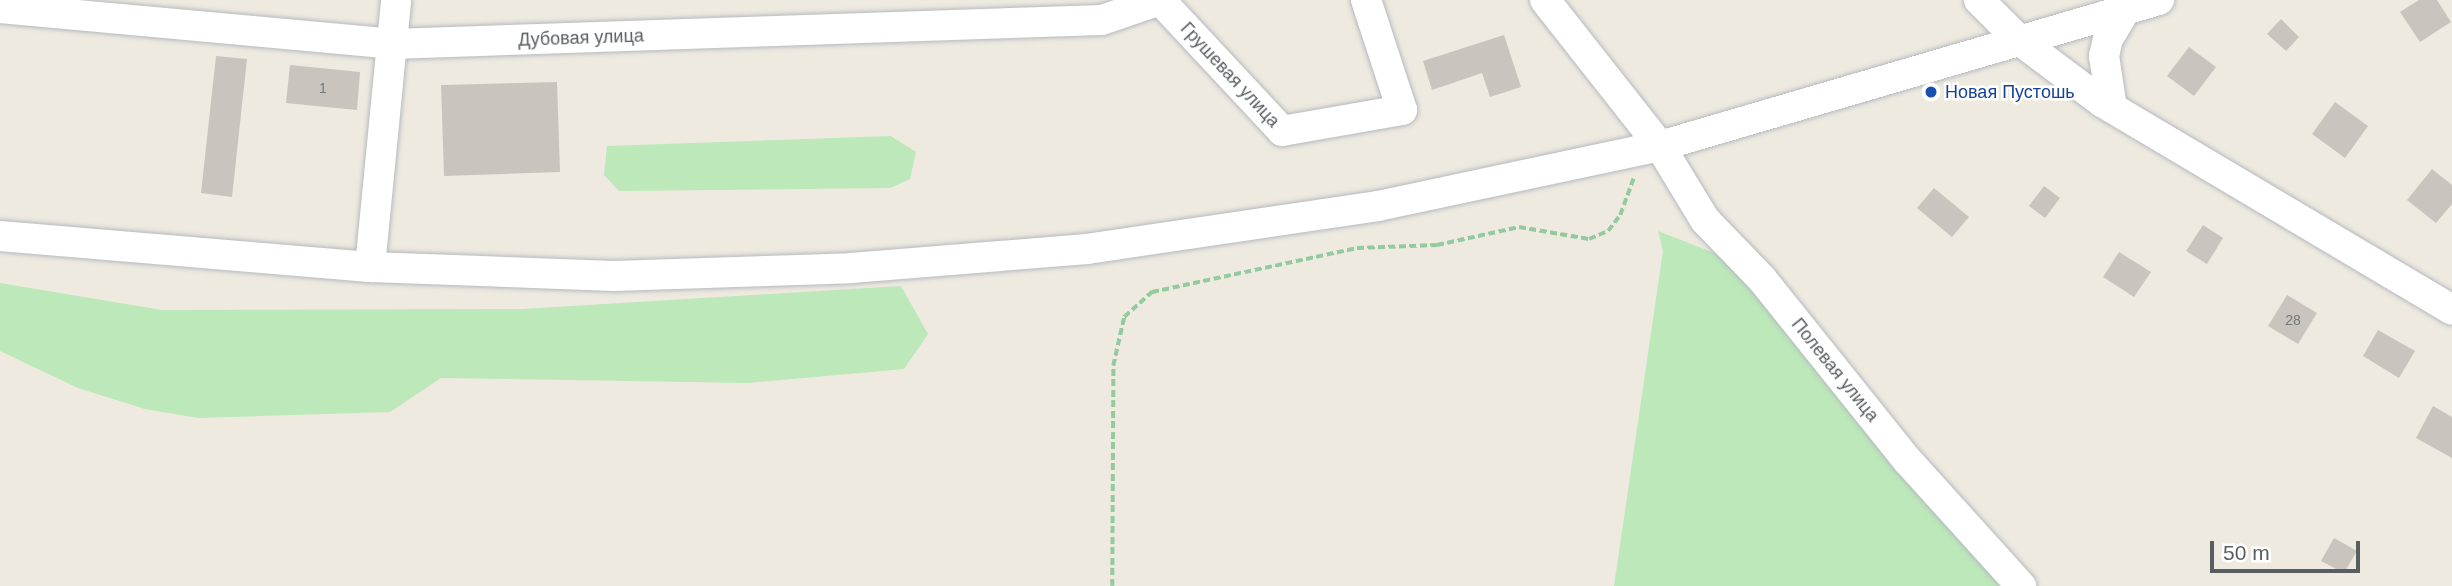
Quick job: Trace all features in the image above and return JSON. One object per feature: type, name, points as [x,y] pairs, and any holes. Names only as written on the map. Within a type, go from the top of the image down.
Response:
[{"type":"street","points":[[370,267],[396,0]]},
{"type":"street","name":"Дубовая улица","points":[[0,8],[392,44],[1102,20],[1160,0]]},
{"type":"street","name":"Грушевая улица","points":[[1160,0],[1282,131],[1402,110],[1366,0]]},
{"type":"street","name":"Полевая улица","points":[[1545,0],[1706,220],[1762,279],[1908,461],[2021,586]]},
{"type":"street","points":[[1979,0],[2019,40],[2112,108],[2452,310]]},
{"type":"street","points":[[0,236],[370,267],[614,276],[851,268],[1087,249],[1378,206],[1652,148],[2159,0]]},
{"type":"street","points":[[2112,108],[2104,56],[2108,39],[2126,9]]},
{"type":"path","points":[[1112,586],[1113,366],[1124,317],[1152,292],[1357,248],[1437,245],[1519,227],[1589,239],[1608,231],[1620,215],[1652,148]]},
{"type":"green space","points":[[891,136],[916,152],[910,179],[890,188],[619,191],[604,175],[607,146]]},
{"type":"green space","points":[[1658,231],[1735,261],[2026,586],[1614,586],[1663,251]]},
{"type":"green space","points":[[0,283],[162,310],[523,309],[901,286],[928,334],[904,369],[748,383],[441,378],[390,412],[198,418],[145,409],[78,388],[0,351]]},
{"type":"building","points":[[2419,0],[2437,0],[2451,22],[2420,42],[2400,12]]},
{"type":"building","points":[[2281,19],[2299,37],[2286,51],[2267,34]]},
{"type":"building","points":[[1504,35],[1521,87],[1490,97],[1482,73],[1432,90],[1423,61]]},
{"type":"building","points":[[2189,47],[2216,67],[2194,96],[2167,76]]},
{"type":"building","points":[[216,56],[247,59],[232,197],[201,193]]},
{"type":"building","points":[[290,65],[360,72],[357,110],[286,103]]},
{"type":"building","points":[[557,82],[560,172],[444,176],[441,85]]},
{"type":"building","points":[[2335,102],[2368,126],[2345,158],[2312,134]]},
{"type":"building","points":[[2432,169],[2452,185],[2452,204],[2436,223],[2407,200]]},
{"type":"building","points":[[2044,186],[2060,198],[2045,218],[2029,206]]},
{"type":"building","points":[[1934,188],[1969,217],[1952,237],[1917,208]]},
{"type":"building","points":[[2203,225],[2223,238],[2207,264],[2186,251]]},
{"type":"building","points":[[2119,252],[2151,272],[2134,297],[2103,277]]},
{"type":"building","points":[[2287,295],[2317,313],[2298,344],[2268,326]]},
{"type":"building","points":[[2378,330],[2415,351],[2399,378],[2363,356]]},
{"type":"building","points":[[2433,406],[2452,417],[2452,458],[2416,438]]},
{"type":"building","points":[[2334,538],[2357,551],[2344,573],[2321,561]]},
{"type":"place","name":"Новая Пустошь","points":[[1931,92]]}]
